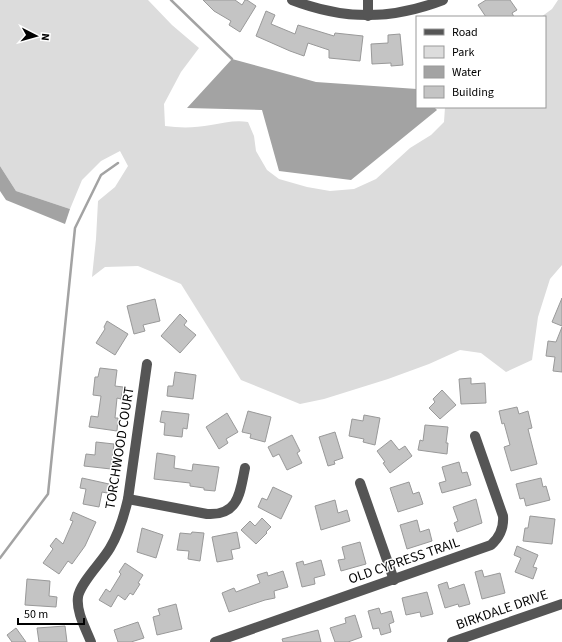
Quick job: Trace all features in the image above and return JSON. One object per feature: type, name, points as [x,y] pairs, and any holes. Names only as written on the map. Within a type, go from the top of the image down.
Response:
[{"type":"street","points":[[292,0],[323,10],[368,16],[405,12],[443,0]]},
{"type":"street","points":[[368,0],[368,16]]},
{"type":"street","name":"TORCHWOOD COURT","points":[[91,642],[80,610],[78,597],[83,585],[110,548],[119,530],[128,499],[146,364]]},
{"type":"street","name":"OLD CYPRESS TRAIL","points":[[218,641],[232,639],[491,545],[500,535],[503,516],[475,436]]},
{"type":"street","points":[[128,499],[207,514],[220,514],[232,507],[236,502],[239,496],[245,468]]},
{"type":"street","points":[[360,483],[394,580]]},
{"type":"street","name":"BIRKDALE DRIVE","points":[[452,642],[562,604]]},
{"type":"green space","points":[[0,0],[148,0],[172,25],[199,48],[181,72],[164,104],[165,126],[193,127],[243,121],[248,122],[254,136],[256,151],[267,170],[279,179],[307,187],[330,191],[354,189],[376,179],[410,148],[431,135],[444,122],[445,108],[546,108],[546,16],[542,16],[552,9],[558,0],[562,0],[562,265],[550,279],[538,317],[532,360],[506,372],[481,353],[460,350],[429,364],[388,379],[324,399],[300,404],[241,380],[181,284],[138,266],[105,267],[92,277],[98,201],[115,187],[128,166],[120,151],[101,161],[82,180],[70,209],[16,191],[0,166]]},
{"type":"water","points":[[232,59],[316,82],[416,89],[416,108],[435,108],[437,110],[351,180],[279,171],[262,110],[187,108]]},
{"type":"water","points":[[0,166],[16,191],[70,209],[65,224],[6,200],[0,191]]},
{"type":"building","points":[[203,0],[235,0],[242,5],[245,0],[247,0],[256,6],[240,32],[229,25],[231,21],[214,11]]},
{"type":"building","points":[[486,0],[510,0],[517,10],[512,13],[514,16],[485,16],[478,5]]},
{"type":"building","points":[[266,11],[275,15],[271,24],[295,34],[298,25],[334,36],[335,33],[363,36],[360,61],[329,58],[329,50],[308,43],[304,56],[256,36]]},
{"type":"building","points":[[400,34],[403,65],[391,66],[391,63],[372,64],[371,44],[388,43],[388,35]]},
{"type":"building","points":[[562,298],[562,326],[552,322]]},
{"type":"building","points":[[155,299],[160,321],[143,325],[145,331],[134,334],[127,306]]},
{"type":"building","points":[[180,314],[187,321],[184,325],[196,335],[180,353],[161,336]]},
{"type":"building","points":[[107,321],[128,334],[115,355],[96,343],[105,329],[104,327]]},
{"type":"building","points":[[562,327],[562,372],[553,371],[555,357],[546,356],[548,341],[556,342]]},
{"type":"building","points":[[100,368],[117,370],[115,386],[123,387],[121,399],[117,398],[115,418],[118,418],[117,431],[89,427],[91,416],[98,417],[101,396],[93,395],[95,377],[98,377]]},
{"type":"building","points":[[175,372],[196,375],[193,399],[167,396],[168,386],[173,386]]},
{"type":"building","points":[[471,378],[471,384],[485,383],[486,403],[461,404],[459,379]]},
{"type":"building","points":[[442,390],[456,405],[440,419],[429,408],[435,402],[433,399]]},
{"type":"building","points":[[517,407],[519,414],[528,411],[532,428],[528,429],[537,464],[511,471],[504,447],[510,445],[499,411]]},
{"type":"building","points":[[162,411],[189,414],[187,429],[183,428],[182,437],[164,435],[165,423],[160,422]]},
{"type":"building","points":[[248,411],[271,417],[265,442],[250,438],[251,434],[242,432]]},
{"type":"building","points":[[227,413],[238,432],[226,439],[228,443],[219,449],[206,427]]},
{"type":"building","points":[[364,415],[380,418],[375,445],[363,442],[364,439],[349,436],[352,419],[363,421]]},
{"type":"building","points":[[425,425],[448,427],[446,443],[448,443],[447,454],[418,450],[420,440],[423,441]]},
{"type":"building","points":[[335,432],[343,458],[334,461],[335,464],[328,466],[319,437]]},
{"type":"building","points":[[292,435],[300,451],[297,453],[302,463],[287,470],[279,454],[273,457],[268,447]]},
{"type":"building","points":[[391,440],[399,450],[405,446],[412,456],[390,473],[383,463],[385,462],[377,451]]},
{"type":"building","points":[[96,442],[114,444],[111,469],[84,466],[86,454],[95,455]]},
{"type":"building","points":[[157,453],[175,456],[174,468],[192,471],[193,464],[219,467],[215,491],[190,486],[190,483],[154,479]]},
{"type":"building","points":[[459,462],[462,473],[467,472],[471,485],[442,493],[439,483],[446,481],[442,467]]},
{"type":"building","points":[[82,478],[109,484],[107,493],[102,492],[99,507],[83,504],[86,489],[80,488]]},
{"type":"building","points":[[541,478],[543,487],[546,486],[550,500],[526,506],[524,498],[520,499],[516,484]]},
{"type":"building","points":[[409,482],[413,494],[419,492],[423,504],[398,512],[390,488]]},
{"type":"building","points":[[273,487],[292,496],[281,519],[258,507],[262,498],[267,500]]},
{"type":"building","points":[[476,499],[482,523],[457,532],[454,523],[458,521],[453,507]]},
{"type":"building","points":[[335,500],[338,513],[347,510],[350,521],[321,530],[315,506]]},
{"type":"building","points":[[73,512],[96,522],[85,546],[72,564],[68,561],[59,574],[43,563],[53,549],[50,546],[56,538],[63,544],[73,521],[70,520]]},
{"type":"building","points":[[530,516],[555,519],[552,544],[523,541],[525,528],[528,528]]},
{"type":"building","points":[[262,518],[271,527],[256,544],[241,530],[250,521],[255,526]]},
{"type":"building","points":[[417,520],[420,532],[429,529],[432,541],[407,549],[400,525]]},
{"type":"building","points":[[142,528],[163,535],[156,558],[137,552]]},
{"type":"building","points":[[192,532],[204,533],[200,561],[188,559],[189,551],[177,550],[180,533],[191,534]]},
{"type":"building","points":[[237,532],[240,548],[231,550],[233,559],[217,562],[212,537]]},
{"type":"building","points":[[360,542],[366,564],[341,571],[338,560],[345,559],[342,547]]},
{"type":"building","points":[[517,546],[538,555],[533,567],[537,568],[533,579],[515,572],[521,558],[514,555]]},
{"type":"building","points":[[321,560],[325,575],[314,578],[315,584],[302,587],[296,563],[303,561],[304,565]]},
{"type":"building","points":[[125,563],[143,575],[138,583],[140,584],[133,595],[130,593],[125,600],[118,595],[111,607],[99,600],[106,589],[110,592],[121,574],[119,572]]},
{"type":"building","points":[[482,570],[484,577],[500,573],[505,593],[482,599],[475,572]]},
{"type":"building","points":[[283,571],[288,587],[274,591],[275,598],[229,612],[222,593],[234,588],[236,592],[260,583],[257,575],[267,572],[268,576]]},
{"type":"building","points":[[27,579],[50,581],[49,596],[57,597],[56,607],[25,605]]},
{"type":"building","points":[[447,582],[449,589],[464,584],[470,604],[459,607],[458,604],[445,608],[438,585]]},
{"type":"building","points":[[427,592],[433,614],[421,617],[420,612],[406,615],[402,598]]},
{"type":"building","points":[[176,604],[182,629],[157,635],[153,617],[160,615],[158,609]]},
{"type":"building","points":[[379,608],[381,614],[391,611],[394,622],[389,624],[391,632],[381,635],[379,628],[373,629],[368,611]]},
{"type":"building","points":[[355,615],[362,637],[348,642],[335,642],[330,628],[346,623],[345,618]]},
{"type":"building","points":[[138,622],[144,638],[131,642],[118,642],[114,630]]},
{"type":"building","points":[[65,626],[67,642],[39,642],[37,628]]},
{"type":"building","points":[[16,628],[26,642],[12,642],[7,635]]},
{"type":"building","points":[[318,630],[321,642],[283,642],[282,639]]},
{"type":"waterway","points":[[171,0],[232,59]]},
{"type":"waterway","points":[[0,558],[48,494],[75,228],[101,175],[118,163]]}]
